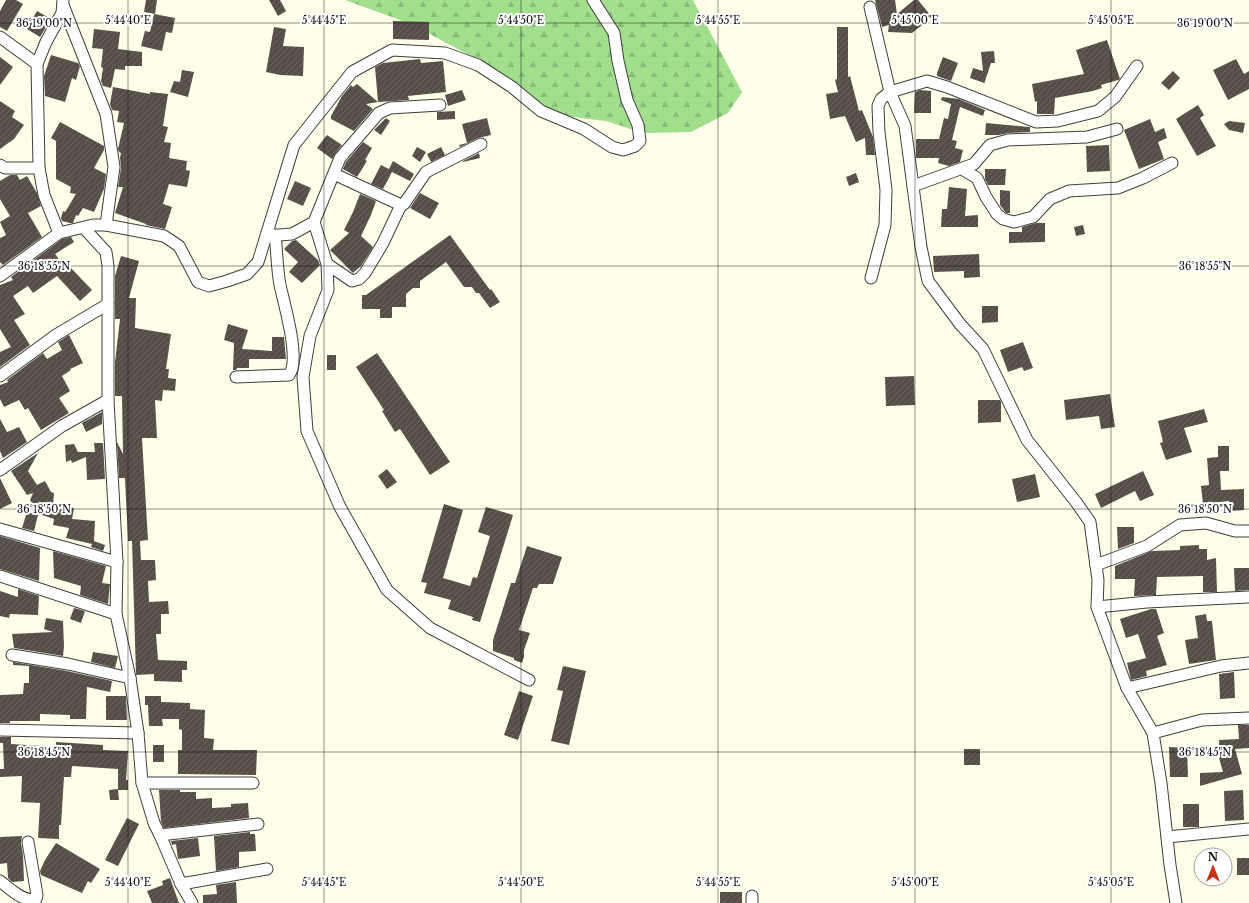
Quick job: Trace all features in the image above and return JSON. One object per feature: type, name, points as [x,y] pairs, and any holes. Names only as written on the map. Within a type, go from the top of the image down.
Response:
[{"type":"street","points":[[0,276],[58,233],[93,225],[106,225],[164,236],[179,246],[198,282],[209,286],[247,274],[258,262],[271,236],[294,145],[352,72],[392,50],[444,53],[478,65],[512,87],[541,111],[584,129],[612,147],[623,150],[635,146],[640,141],[638,125],[626,100],[614,33],[593,0]]},
{"type":"street","points":[[63,3],[106,114],[114,166],[106,225]]},
{"type":"street","points":[[58,233],[44,195],[39,168],[37,64],[58,20],[63,3]]},
{"type":"street","points":[[870,7],[890,92],[905,126],[921,247],[928,281],[960,324],[983,349],[1027,440],[1090,522],[1098,580],[1097,607],[1126,688],[1153,732],[1176,903]]},
{"type":"street","points":[[0,37],[37,64]]},
{"type":"street","points":[[871,278],[885,225],[886,190],[879,132],[878,106],[881,99],[890,92],[926,81],[947,87],[1036,122],[1058,121],[1098,110],[1115,97],[1138,66]]},
{"type":"street","points":[[271,236],[292,234],[314,222],[340,158],[379,113],[390,108],[440,105]]},
{"type":"street","points":[[912,186],[974,164],[990,145],[1008,140],[1087,137],[1117,129]]},
{"type":"street","points":[[327,264],[352,281],[359,279],[366,273],[383,243],[401,205],[404,204],[426,172],[481,144]]},
{"type":"street","points":[[962,169],[977,178],[996,214],[1004,219],[1014,222],[1033,217],[1050,199],[1070,191],[1118,188],[1143,178],[1172,163]]},
{"type":"street","points":[[2,168],[39,168]]},
{"type":"street","points":[[334,174],[401,205]]},
{"type":"street","points":[[314,222],[327,264],[328,290],[310,336],[303,376],[307,432],[340,507],[387,590],[430,628],[528,680]]},
{"type":"street","points":[[84,228],[106,252],[108,304],[108,400],[117,562],[116,614],[130,678],[138,733],[142,783],[154,823],[192,903]]},
{"type":"street","points":[[236,376],[289,375],[292,371],[293,343],[271,236]]},
{"type":"street","points":[[0,376],[56,335],[108,304]]},
{"type":"street","points":[[0,470],[62,426],[108,400]]},
{"type":"street","points":[[1096,565],[1147,546],[1180,525],[1206,523],[1235,531],[1249,531]]},
{"type":"street","points":[[0,530],[117,562]]},
{"type":"street","points":[[0,576],[116,614]]},
{"type":"street","points":[[1097,607],[1147,602],[1249,597]]},
{"type":"street","points":[[12,655],[68,664],[130,678]]},
{"type":"street","points":[[1126,688],[1221,666],[1249,663]]},
{"type":"street","points":[[1153,732],[1202,720],[1249,718]]},
{"type":"street","points":[[0,730],[138,733]]},
{"type":"street","points":[[142,783],[253,783]]},
{"type":"street","points":[[160,835],[258,824]]},
{"type":"street","points":[[1168,837],[1249,829]]},
{"type":"street","points":[[0,881],[25,899],[33,901],[36,899],[37,895],[28,842]]},
{"type":"street","points":[[182,884],[267,869]]},
{"type":"green space","points":[[345,0],[693,0],[742,92],[728,113],[691,132],[643,133],[606,121],[548,114],[484,63],[411,24]]},
{"type":"building","points":[[6,0],[16,0],[23,4],[7,31],[0,27],[0,11]]},
{"type":"building","points":[[146,0],[157,0],[155,14],[144,12]]},
{"type":"building","points":[[269,0],[280,0],[286,11],[278,16]]},
{"type":"building","points":[[875,0],[895,0],[897,14],[914,0],[918,0],[932,17],[912,33],[888,32],[889,25],[882,27]]},
{"type":"building","points":[[37,11],[51,19],[40,37],[27,29]]},
{"type":"building","points":[[154,14],[175,18],[172,33],[166,32],[162,51],[141,46],[145,31],[150,32]]},
{"type":"building","points":[[393,21],[429,22],[429,40],[393,39]]},
{"type":"building","points":[[274,27],[286,29],[283,46],[304,47],[303,76],[280,75],[266,72]]},
{"type":"building","points":[[837,27],[848,27],[848,77],[850,76],[859,111],[862,110],[873,137],[875,155],[866,155],[865,138],[856,142],[845,116],[830,119],[826,94],[838,92],[835,80],[837,79]]},
{"type":"building","points":[[94,29],[120,32],[118,49],[142,52],[142,66],[125,66],[125,70],[115,69],[111,88],[103,86],[101,81],[103,49],[92,48]]},
{"type":"building","points":[[1107,40],[1120,79],[1101,85],[1102,88],[1093,91],[1055,98],[1054,114],[1037,114],[1037,101],[1035,102],[1032,84],[1084,74],[1076,50]]},
{"type":"building","points":[[994,51],[995,63],[991,63],[984,84],[970,78],[973,68],[983,71],[981,52]]},
{"type":"building","points":[[51,55],[78,63],[80,66],[76,80],[72,78],[65,102],[45,96],[44,76]]},
{"type":"building","points":[[0,57],[13,67],[0,85]]},
{"type":"building","points":[[943,57],[958,63],[951,81],[937,76]]},
{"type":"building","points":[[420,59],[421,63],[443,61],[446,92],[408,96],[409,100],[378,102],[375,67],[383,63]]},
{"type":"building","points":[[1236,59],[1244,74],[1249,71],[1249,89],[1228,100],[1213,70]]},
{"type":"building","points":[[182,70],[194,72],[188,97],[170,92],[174,81],[180,82]]},
{"type":"building","points":[[1173,71],[1180,78],[1169,90],[1161,83]]},
{"type":"building","points":[[357,84],[378,102],[366,104],[373,109],[354,131],[331,119],[331,116],[342,96],[351,85],[353,87]]},
{"type":"building","points":[[113,87],[150,94],[150,92],[168,94],[163,126],[168,127],[164,142],[171,143],[169,158],[187,161],[186,170],[190,171],[187,187],[169,184],[163,204],[172,207],[165,229],[146,225],[115,213],[123,187],[118,187],[121,168],[121,153],[118,149],[124,123],[117,122],[119,111],[112,110],[110,104]]},
{"type":"building","points":[[462,90],[466,100],[448,106],[445,95]]},
{"type":"building","points":[[920,90],[931,91],[931,113],[914,113],[915,92]]},
{"type":"building","points":[[942,97],[959,99],[985,110],[983,116],[960,107],[952,140],[957,141],[955,148],[963,150],[960,162],[949,166],[938,163],[939,158],[916,158],[916,139],[939,139],[944,118],[948,119],[951,104],[941,100]]},
{"type":"building","points":[[0,101],[15,111],[12,117],[24,125],[14,139],[0,149]]},
{"type":"building","points":[[1198,105],[1204,115],[1200,118],[1216,146],[1197,156],[1176,119]]},
{"type":"building","points":[[455,111],[455,119],[437,120],[437,112]]},
{"type":"building","points":[[386,118],[390,121],[381,135],[374,130]]},
{"type":"building","points":[[487,118],[491,135],[478,138],[460,147],[459,145],[467,143],[462,124]]},
{"type":"building","points":[[1150,119],[1155,132],[1164,128],[1167,138],[1158,142],[1164,159],[1139,169],[1124,130]]},
{"type":"building","points":[[1229,121],[1245,123],[1243,133],[1229,130],[1224,124]]},
{"type":"building","points":[[60,122],[104,146],[104,150],[94,168],[106,174],[104,189],[94,212],[83,208],[78,216],[76,215],[73,223],[62,221],[61,218],[63,211],[65,212],[76,194],[70,193],[71,187],[56,179],[56,141],[51,138]]},
{"type":"building","points":[[986,123],[1030,127],[1030,132],[985,135]]},
{"type":"building","points":[[327,135],[342,145],[332,159],[317,148]]},
{"type":"building","points":[[363,142],[372,148],[365,160],[367,161],[357,177],[343,169],[346,162]]},
{"type":"building","points":[[1109,145],[1110,171],[1087,172],[1086,146]]},
{"type":"building","points":[[417,147],[426,152],[420,162],[412,156]]},
{"type":"building","points":[[441,147],[445,155],[431,162],[427,154]]},
{"type":"building","points":[[479,153],[480,158],[463,162],[463,161]]},
{"type":"building","points":[[393,161],[414,174],[410,181],[392,172],[383,189],[371,184],[381,165],[389,169]]},
{"type":"building","points":[[985,169],[1006,169],[1005,185],[988,185],[985,179]]},
{"type":"building","points":[[856,173],[859,182],[849,186],[846,177]]},
{"type":"building","points":[[10,175],[17,175],[20,180],[27,176],[37,193],[41,206],[28,213],[42,237],[3,265],[0,262],[0,238],[6,235],[0,222],[10,216],[0,199],[0,181]]},
{"type":"building","points":[[295,181],[311,188],[303,206],[287,199]]},
{"type":"building","points":[[949,187],[967,189],[965,216],[978,215],[978,227],[941,227],[942,209],[947,209]]},
{"type":"building","points":[[1000,190],[1010,191],[1010,213],[1006,213],[1000,205]]},
{"type":"building","points":[[420,193],[439,203],[430,219],[410,208]]},
{"type":"building","points":[[360,194],[376,201],[361,236],[373,247],[361,266],[353,273],[330,250],[349,233],[344,230]]},
{"type":"building","points":[[1036,223],[1045,223],[1045,242],[1009,243],[1009,232],[1022,232],[1022,227]]},
{"type":"building","points":[[1083,225],[1085,234],[1076,236],[1074,227]]},
{"type":"building","points":[[450,235],[500,302],[490,308],[479,293],[476,293],[472,287],[464,287],[446,262],[420,281],[420,288],[413,288],[406,294],[406,307],[392,307],[392,318],[380,318],[380,309],[362,309],[362,295],[366,295]]},
{"type":"building","points":[[71,237],[74,242],[55,254],[68,271],[71,268],[92,290],[80,301],[57,276],[33,293],[28,286],[13,296],[25,314],[14,320],[30,345],[0,367],[0,352],[11,347],[0,329],[0,285],[13,280],[11,277],[62,239]]},
{"type":"building","points":[[296,240],[318,260],[320,265],[302,283],[289,272],[298,262],[284,249],[292,241]]},
{"type":"building","points":[[979,254],[980,277],[964,278],[964,271],[934,272],[933,256]]},
{"type":"building","points":[[121,256],[139,261],[129,298],[136,298],[135,328],[171,334],[166,369],[169,369],[168,378],[176,379],[175,391],[163,390],[162,401],[155,400],[157,438],[142,438],[148,540],[140,541],[141,560],[155,560],[156,580],[148,581],[149,602],[168,601],[169,614],[161,614],[161,634],[156,634],[158,660],[187,661],[187,670],[182,670],[182,682],[154,681],[154,674],[136,675],[132,541],[128,541],[125,478],[119,478],[117,442],[123,454],[122,396],[115,396],[115,362],[120,319],[115,319],[115,276]]},
{"type":"building","points":[[982,306],[998,306],[998,322],[982,323]]},
{"type":"building","points":[[228,324],[248,330],[242,349],[272,351],[272,337],[284,337],[286,359],[249,359],[249,368],[237,368],[236,370],[233,370],[234,343],[224,340]]},
{"type":"building","points":[[69,335],[83,363],[70,369],[71,370],[62,376],[70,391],[59,398],[69,413],[41,430],[28,408],[25,410],[19,400],[4,407],[0,399],[0,385],[8,382],[7,380],[43,353],[47,359],[62,350],[58,342]]},
{"type":"building","points":[[1023,342],[1033,368],[1024,371],[1022,367],[1008,372],[1000,350]]},
{"type":"building","points":[[377,353],[450,462],[430,475],[400,429],[395,432],[382,411],[384,410],[356,367]]},
{"type":"building","points":[[327,355],[336,355],[336,370],[327,370]]},
{"type":"building","points":[[914,376],[915,405],[886,406],[885,377]]},
{"type":"building","points":[[1110,394],[1115,427],[1101,429],[1099,416],[1066,420],[1064,400]]},
{"type":"building","points":[[978,400],[1000,400],[1001,422],[978,423]]},
{"type":"building","points":[[1204,409],[1208,422],[1184,428],[1192,452],[1166,460],[1160,443],[1163,442],[1158,421]]},
{"type":"building","points":[[102,412],[102,424],[86,432],[82,423]]},
{"type":"building","points":[[0,419],[7,432],[19,427],[27,442],[3,458],[0,451]]},
{"type":"building","points":[[94,443],[103,443],[105,479],[87,480],[86,457],[72,463],[71,460],[66,462],[65,445],[74,444],[78,452],[95,452]]},
{"type":"building","points":[[1218,446],[1229,446],[1229,471],[1220,471],[1221,490],[1244,489],[1244,510],[1230,511],[1229,501],[1203,504],[1201,486],[1209,485],[1207,458],[1218,457]]},
{"type":"building","points":[[38,453],[28,471],[37,485],[45,481],[51,492],[54,493],[53,505],[74,508],[72,519],[95,521],[94,541],[105,545],[103,551],[91,547],[92,544],[66,538],[69,528],[53,525],[54,519],[39,514],[30,500],[33,493],[27,495],[11,471]]},
{"type":"building","points":[[387,469],[397,482],[387,489],[378,476]]},
{"type":"building","points":[[1143,471],[1154,495],[1140,501],[1135,491],[1101,508],[1095,494]]},
{"type":"building","points":[[1035,474],[1040,497],[1017,502],[1012,479]]},
{"type":"building","points":[[0,478],[12,503],[0,509]]},
{"type":"building","points":[[444,504],[463,510],[443,578],[470,586],[473,577],[477,578],[490,536],[478,532],[486,507],[513,515],[480,622],[472,620],[473,617],[448,609],[451,600],[424,593],[427,583],[421,582]]},
{"type":"building","points":[[27,512],[38,515],[34,531],[22,528]]},
{"type":"building","points":[[1117,527],[1134,527],[1134,543],[1118,549]]},
{"type":"building","points":[[0,536],[40,548],[39,581],[0,569]]},
{"type":"building","points":[[1199,545],[1199,549],[1207,549],[1207,560],[1216,558],[1217,592],[1203,592],[1203,576],[1157,577],[1156,595],[1134,596],[1135,579],[1115,579],[1115,566],[1152,551],[1180,550],[1180,546]]},
{"type":"building","points":[[527,546],[562,557],[553,584],[539,584],[537,588],[533,588],[519,630],[530,633],[524,650],[522,663],[514,660],[514,658],[493,651],[493,640],[511,583],[515,583]]},
{"type":"building","points":[[53,551],[106,566],[102,583],[110,584],[108,604],[80,595],[81,586],[54,578]]},
{"type":"building","points":[[1234,568],[1249,568],[1249,590],[1235,591]]},
{"type":"building","points":[[18,589],[39,596],[38,615],[10,614],[9,618],[0,616],[0,591],[18,597]]},
{"type":"building","points":[[74,608],[85,611],[81,623],[70,619]]},
{"type":"building","points":[[1151,609],[1156,609],[1164,633],[1157,636],[1167,665],[1146,671],[1147,676],[1131,680],[1127,663],[1146,658],[1138,634],[1126,638],[1120,619]]},
{"type":"building","points":[[1206,614],[1207,621],[1212,621],[1216,660],[1189,664],[1185,640],[1198,638],[1195,616]]},
{"type":"building","points":[[46,618],[63,621],[63,656],[14,648],[12,634],[53,632],[44,629]]},
{"type":"building","points":[[93,652],[118,656],[115,668],[91,662]]},
{"type":"building","points":[[13,662],[67,671],[112,681],[110,692],[87,687],[86,719],[70,719],[70,715],[40,714],[40,721],[10,721],[10,723],[0,723],[0,695],[23,694],[24,683],[29,683],[29,666],[13,665]]},
{"type":"building","points":[[563,666],[586,671],[569,745],[551,741],[563,691],[557,690]]},
{"type":"building","points":[[1234,672],[1235,698],[1220,699],[1219,674]]},
{"type":"building","points":[[519,691],[533,696],[518,740],[504,735]]},
{"type":"building","points":[[106,696],[126,696],[127,720],[106,720]]},
{"type":"building","points":[[145,696],[161,696],[161,702],[190,703],[190,709],[205,710],[204,738],[214,739],[213,750],[257,750],[256,775],[178,774],[178,750],[182,750],[182,730],[179,729],[179,719],[162,719],[163,726],[149,726],[148,705],[145,705]]},
{"type":"building","points":[[1238,725],[1249,725],[1249,748],[1235,749],[1242,774],[1200,786],[1200,773],[1223,772],[1219,758],[1219,740],[1239,739]]},
{"type":"building","points":[[0,737],[11,737],[11,744],[56,747],[56,742],[103,745],[103,750],[128,751],[126,780],[128,780],[128,790],[118,790],[119,800],[110,800],[109,790],[118,789],[118,769],[72,766],[71,777],[64,777],[59,839],[38,838],[40,803],[21,802],[22,776],[0,777],[0,769],[4,769],[3,743],[0,743]]},
{"type":"building","points":[[153,745],[164,745],[164,762],[153,762]]},
{"type":"building","points":[[1169,747],[1187,748],[1188,777],[1170,777]]},
{"type":"building","points":[[964,749],[980,749],[980,765],[964,765]]},
{"type":"building","points":[[159,790],[196,792],[196,799],[212,798],[212,808],[231,807],[231,804],[248,803],[249,818],[164,828],[161,822]]},
{"type":"building","points":[[1243,790],[1244,820],[1225,821],[1224,791]]},
{"type":"building","points":[[1183,804],[1199,804],[1199,827],[1183,827]]},
{"type":"building","points":[[127,818],[139,824],[118,866],[105,860]]},
{"type":"building","points":[[250,832],[250,834],[255,834],[256,851],[239,852],[239,867],[216,871],[214,836]]},
{"type":"building","points":[[22,836],[21,843],[24,881],[12,882],[8,878],[7,863],[0,864],[0,837]]},
{"type":"building","points":[[198,838],[200,856],[178,859],[176,844],[172,845],[171,841]]},
{"type":"building","points":[[56,843],[100,869],[91,883],[88,881],[82,893],[41,875],[40,871],[45,860]]},
{"type":"building","points":[[1237,858],[1249,858],[1249,875],[1237,875]]},
{"type":"building","points":[[170,878],[179,903],[152,903],[147,891],[163,885],[162,881]]},
{"type":"building","points":[[236,882],[237,903],[203,903],[203,895],[217,894],[216,885]]},
{"type":"building","points":[[720,892],[742,892],[742,903],[720,903]]}]
